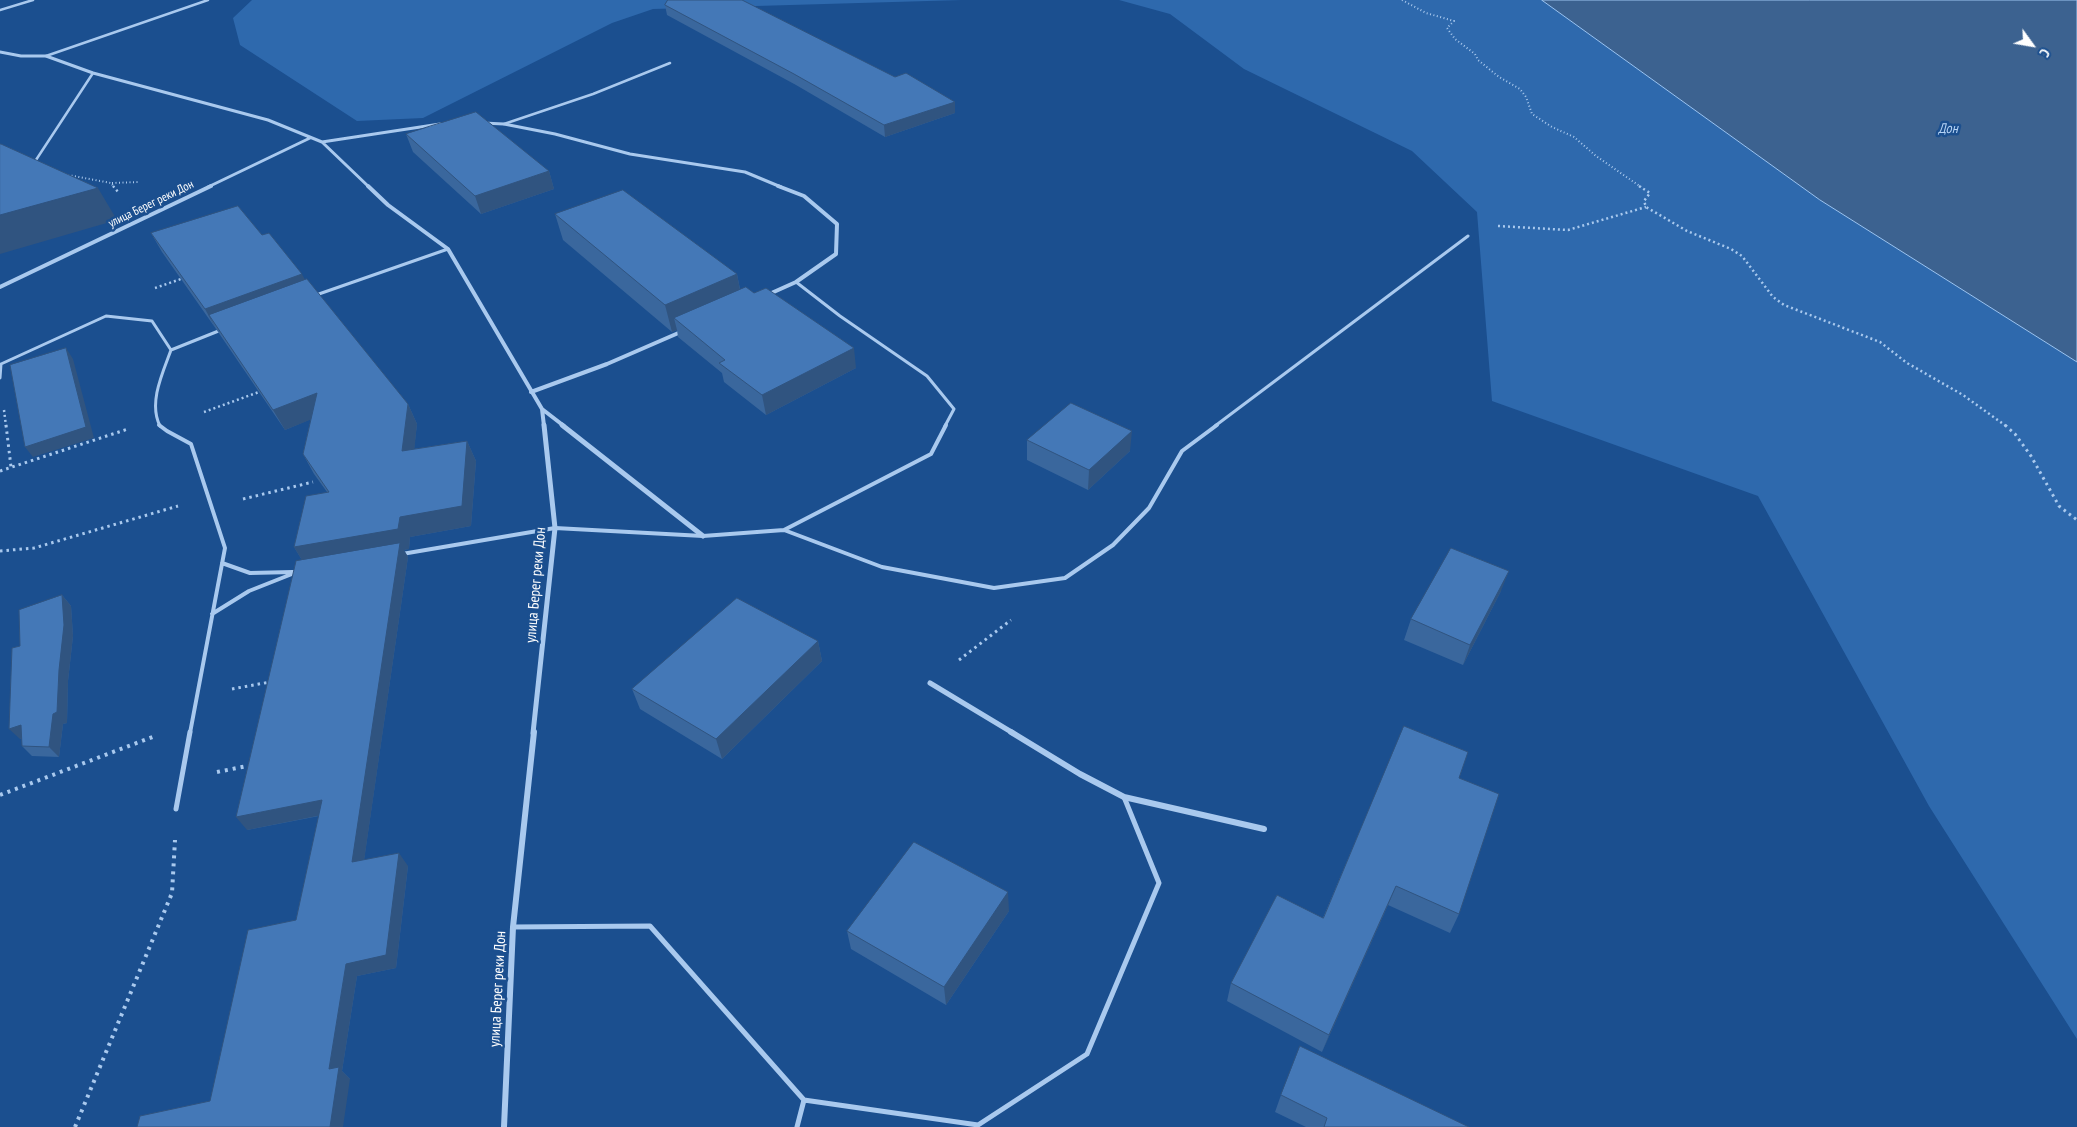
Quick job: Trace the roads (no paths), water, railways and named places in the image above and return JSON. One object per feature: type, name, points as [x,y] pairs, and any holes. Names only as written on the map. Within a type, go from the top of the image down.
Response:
[{"type":"street","name":"улица Берег реки Дон","points":[[0,52],[21,56],[46,56],[94,73],[268,120],[322,142],[388,205],[448,248],[542,409],[555,528],[513,927],[504,1127]]},
{"type":"street","points":[[322,142],[448,123]]},
{"type":"street","points":[[476,123],[504,124],[554,134],[630,154],[745,172],[804,196],[837,224],[836,254],[796,282],[760,297]]},
{"type":"street","name":"улица Берег реки Дон","points":[[0,287],[310,138]]},
{"type":"street","points":[[532,392],[607,364],[688,328]]},
{"type":"street","points":[[542,409],[703,536]]},
{"type":"street","points":[[930,683],[1080,774],[1124,797],[1264,829]]},
{"type":"lane","points":[[0,10],[33,0]]},
{"type":"lane","points":[[46,56],[208,0]]},
{"type":"lane","points":[[504,124],[592,94],[670,62]]},
{"type":"lane","points":[[31,168],[94,73]]},
{"type":"lane","points":[[784,530],[882,567],[994,588],[1065,578],[1113,545],[1149,508],[1182,451],[1468,236]]},
{"type":"lane","points":[[309,297],[448,248]]},
{"type":"lane","points":[[393,556],[555,528],[703,536],[784,530],[931,454],[954,409],[927,376],[840,316],[796,282]]},
{"type":"lane","points":[[0,378],[1,364],[106,316],[152,322],[171,350]]},
{"type":"lane","points":[[176,810],[225,548],[191,444],[161,428],[156,420],[158,388],[171,350],[226,328]]},
{"type":"lane","points":[[212,614],[249,591],[298,572],[250,573],[222,563]]},
{"type":"lane","points":[[513,927],[650,926],[804,1100],[978,1125],[1087,1054],[1159,883],[1124,797]]},
{"type":"lane","points":[[797,1127],[804,1100]]},
{"type":"water","name":"Дон","points":[[1542,0],[2077,0],[2077,362],[1820,200]]}]
